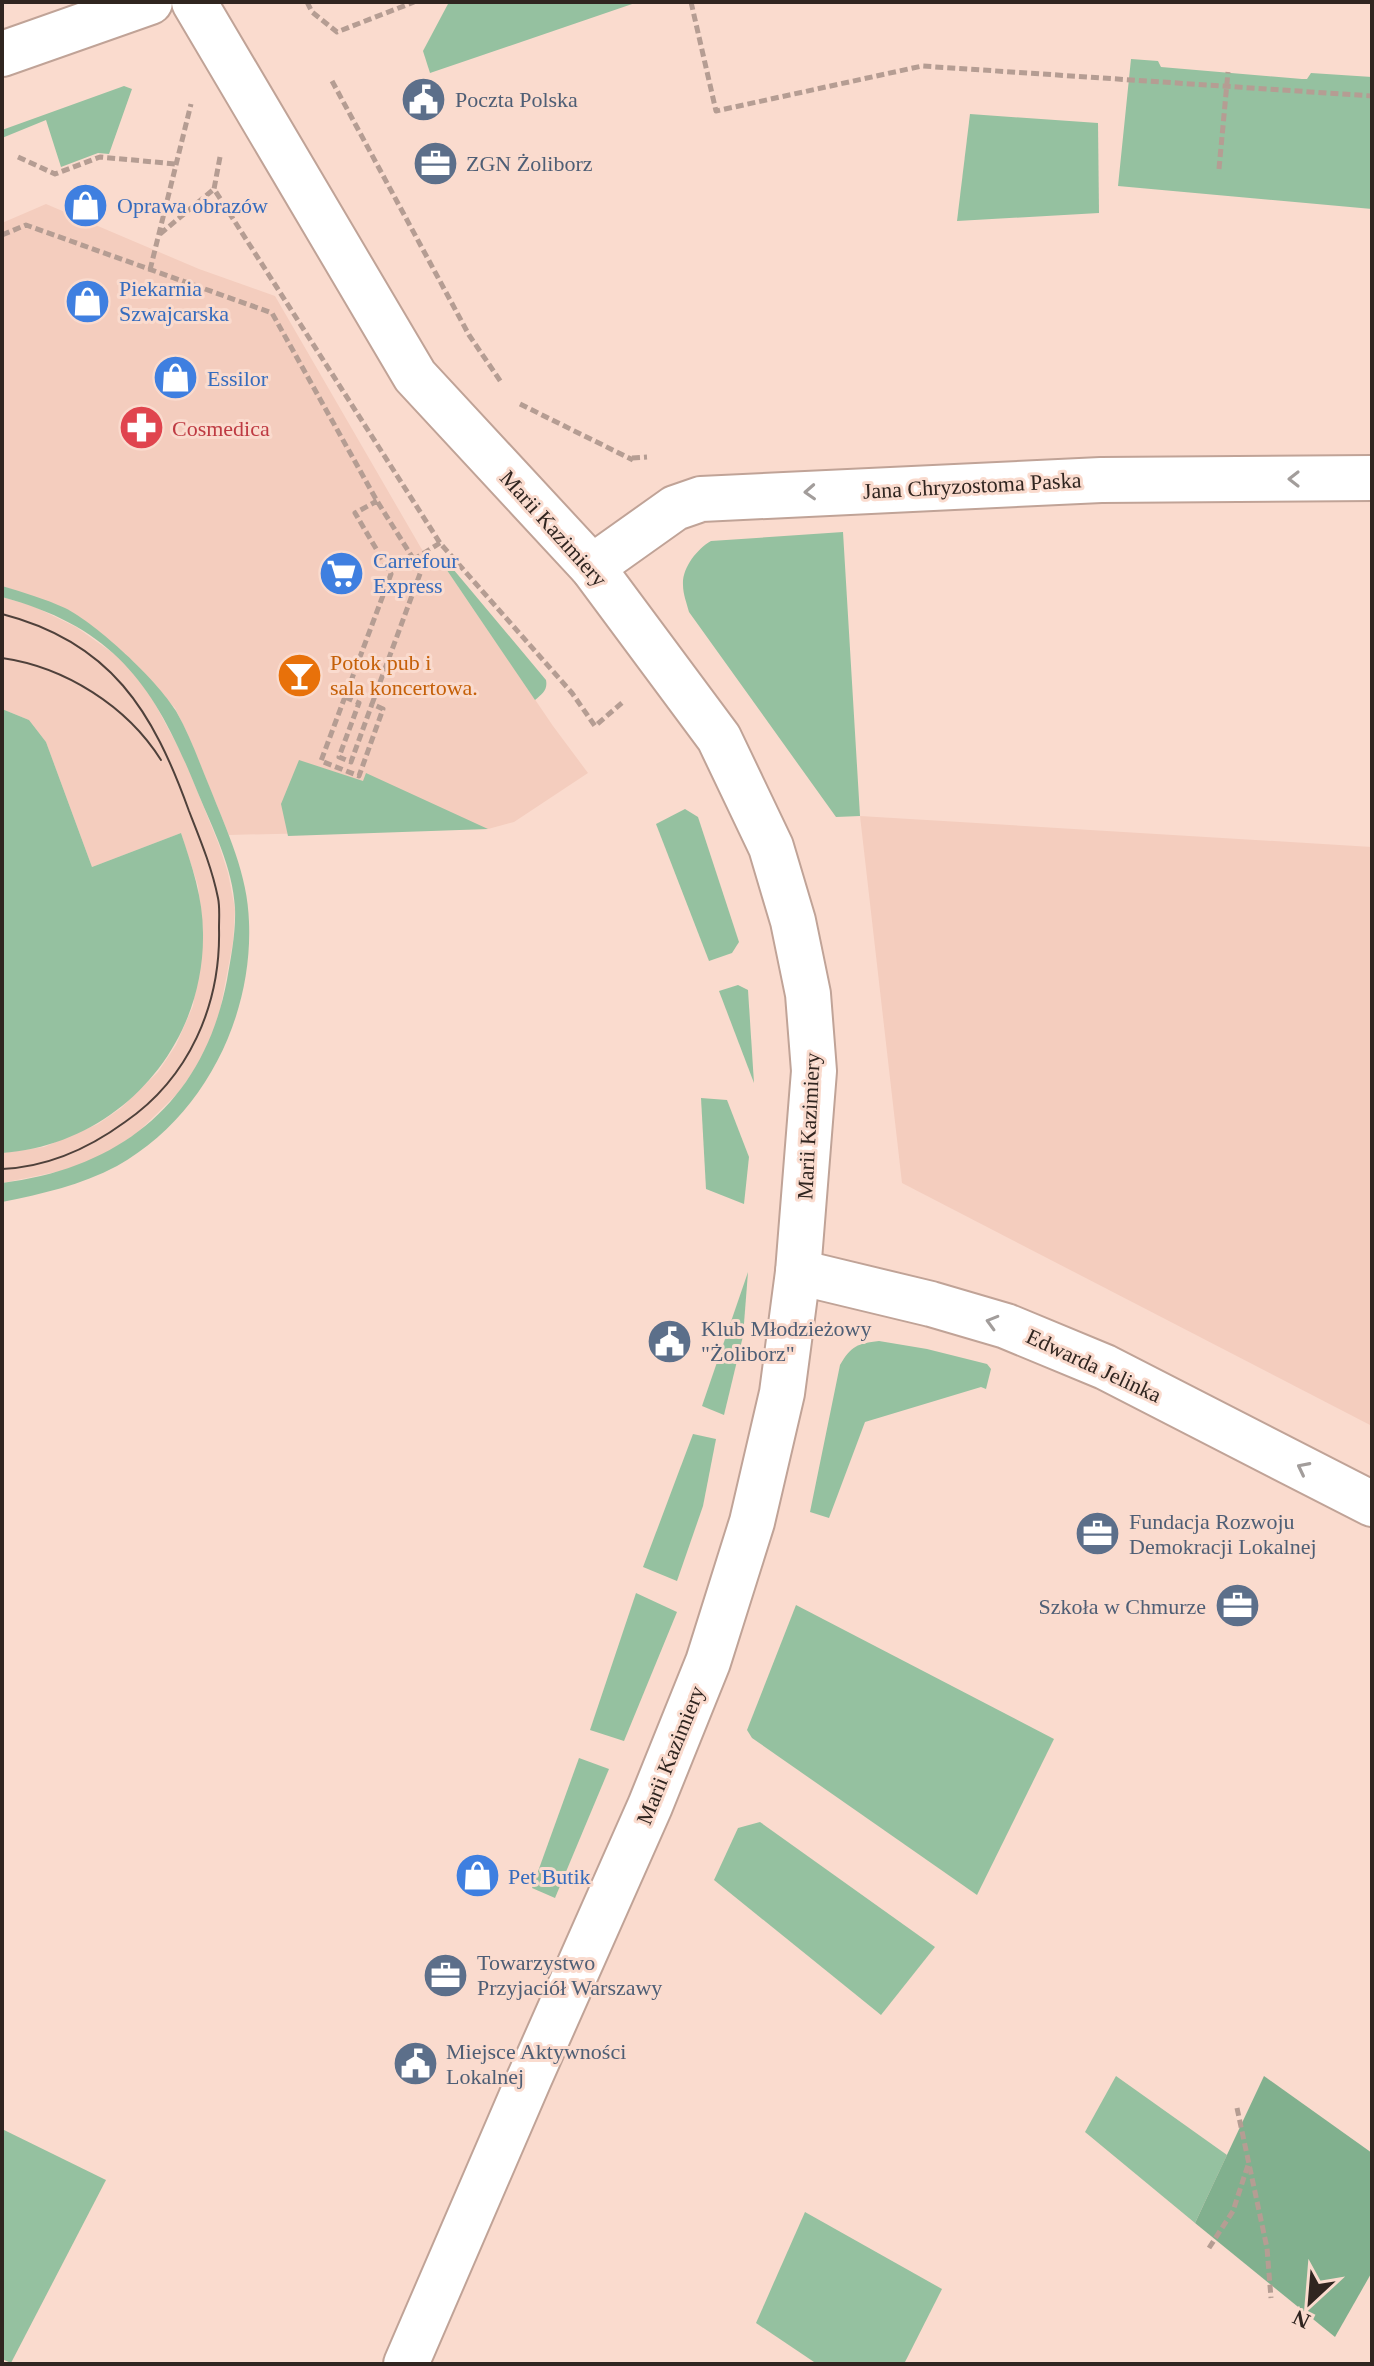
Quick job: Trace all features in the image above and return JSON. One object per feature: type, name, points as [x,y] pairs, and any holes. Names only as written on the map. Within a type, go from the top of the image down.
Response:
[{"type":"street","points":[[2,54],[150,2]]},
{"type":"street","name":"Marii Kazimiery","points":[[194,2],[415,376],[592,567],[719,738],[771,847],[793,921],[808,994],[814,1071],[798,1272],[782,1393],[759,1494],[708,1662],[650,1806],[406,2364]]},
{"type":"street","name":"Jana Chryzostoma Paska","points":[[592,567],[675,508],[715,497],[1101,480],[1372,478]]},
{"type":"street","name":"Edwarda Jelinka","points":[[798,1272],[931,1304],[1006,1326],[1105,1367],[1372,1504]]},
{"type":"path","points":[[307,2],[312,12],[337,32],[414,2]]},
{"type":"path","points":[[691,2],[716,111],[922,66],[1372,96]]},
{"type":"path","points":[[1219,169],[1228,72]]},
{"type":"path","points":[[332,81],[469,335],[505,387]]},
{"type":"path","points":[[150,270],[191,102]]},
{"type":"path","points":[[160,234],[214,189],[222,149]]},
{"type":"path","points":[[18,157],[55,174],[100,157],[176,164]]},
{"type":"path","points":[[214,189],[440,543],[572,693],[595,726],[666,667]]},
{"type":"path","points":[[2,235],[26,225],[272,313],[377,501],[421,571],[351,762],[339,757],[359,703],[344,697]]},
{"type":"path","points":[[514,401],[632,458],[641,469]]},
{"type":"path","points":[[372,704],[383,709],[359,776],[321,761],[391,574],[355,513],[377,501]]},
{"type":"path","points":[[413,560],[440,543]]},
{"type":"path","points":[[1237,2108],[1267,2248],[1271,2298]]},
{"type":"path","points":[[1209,2248],[1233,2211],[1248,2164]]},
{"type":"shaded area","points":[[46,204],[199,269],[275,296],[421,548],[431,562],[438,557],[588,773],[514,822],[488,829],[229,835],[175,708],[96,629],[67,609],[2,586],[2,223]]},
{"type":"shaded area","points":[[2,597],[33,606],[76,627],[120,658],[147,689],[184,758],[219,845],[235,909],[233,942],[218,1021],[202,1058],[179,1092],[137,1133],[104,1155],[66,1170],[2,1183],[2,1153],[44,1147],[98,1124],[121,1108],[158,1072],[176,1045],[193,1006],[203,933],[198,886],[181,833],[92,867],[46,742],[29,720],[2,709]]},
{"type":"shaded area","points":[[860,816],[1372,847],[1372,1426],[902,1183]]},
{"type":"green space","points":[[449,2],[638,2],[430,73],[423,51]]},
{"type":"green space","points":[[1131,59],[1158,61],[1161,67],[1302,79],[1307,79],[1311,73],[1372,77],[1372,209],[1118,186]]},
{"type":"green space","points":[[124,86],[132,89],[109,154],[98,153],[61,167],[46,120],[2,138],[2,130]]},
{"type":"green space","points":[[970,114],[1098,123],[1099,213],[957,221]]},
{"type":"green space","points":[[843,532],[860,816],[836,817],[689,612],[683,579],[691,560],[711,541]]},
{"type":"green space","points":[[438,557],[443,557],[546,680],[545,689],[535,700]]},
{"type":"green space","points":[[2,586],[65,608],[93,626],[167,698],[190,739],[230,837],[245,887],[249,922],[248,958],[232,1029],[198,1093],[174,1121],[148,1146],[103,1173],[61,1188],[2,1202],[2,1183],[45,1175],[85,1162],[120,1144],[151,1121],[177,1093],[199,1061],[216,1023],[227,980],[235,917],[230,878],[221,849],[182,756],[148,693],[127,667],[103,645],[75,626],[42,610],[2,597]]},
{"type":"green space","points":[[2,709],[29,720],[46,742],[92,867],[181,833],[199,895],[203,933],[200,975],[189,1015],[171,1051],[146,1083],[117,1110],[82,1131],[44,1146],[2,1153]]},
{"type":"green space","points":[[299,760],[363,781],[366,773],[488,829],[288,836],[281,804]]},
{"type":"green space","points":[[685,809],[698,817],[739,942],[732,953],[709,961],[656,824]]},
{"type":"green space","points":[[738,985],[748,990],[754,1083],[719,991]]},
{"type":"green space","points":[[701,1098],[727,1100],[749,1157],[744,1204],[706,1189]]},
{"type":"green space","points":[[748,1272],[743,1336],[724,1415],[702,1406]]},
{"type":"green space","points":[[879,1341],[987,1364],[991,1369],[986,1389],[981,1387],[865,1422],[829,1518],[810,1512],[840,1365],[856,1347]]},
{"type":"green space","points":[[693,1434],[716,1439],[703,1506],[677,1581],[643,1567]]},
{"type":"green space","points":[[636,1593],[677,1612],[624,1741],[590,1730]]},
{"type":"green space","points":[[796,1605],[1054,1739],[977,1895],[752,1738],[747,1730]]},
{"type":"green space","points":[[579,1758],[609,1769],[555,1898],[532,1888]]},
{"type":"green space","points":[[760,1822],[935,1947],[881,2015],[714,1880],[738,1828]]},
{"type":"green space","points":[[1116,2076],[1227,2155],[1195,2223],[1085,2132]]},
{"type":"green space","points":[[1264,2076],[1372,2153],[1372,2272],[1335,2337],[1195,2223]]},
{"type":"green space","points":[[2,2129],[106,2180],[11,2363],[2,2359]]},
{"type":"green space","points":[[805,2212],[942,2289],[904,2364],[817,2364],[756,2323]]},
{"type":"tram line","points":[[2,614],[40,626],[100,662],[143,712],[175,775],[209,865],[219,901],[218,957],[207,1012],[197,1037],[167,1084],[125,1122],[82,1148],[35,1165],[2,1169]]},
{"type":"tram line","points":[[2,658],[49,670],[92,692],[131,723],[161,760]]},
{"type":"place","name":"Poczta Polska","points":[[424,99]]},
{"type":"place","name":"ZGN Żoliborz","points":[[435,163]]},
{"type":"place","name":"Oprawa obrazów","points":[[86,205]]},
{"type":"place","name":"Piekarnia Szwajcarska","points":[[88,301]]},
{"type":"place","name":"Essilor","points":[[176,378]]},
{"type":"place","name":"Cosmedica","points":[[141,428]]},
{"type":"place","name":"Carrefour Express","points":[[342,573]]},
{"type":"place","name":"Potok pub i sala koncertowa.","points":[[299,675]]},
{"type":"place","name":"Klub Młodzieżowy \"Żoliborz\"","points":[[670,1341]]},
{"type":"place","name":"Fundacja Rozwoju Demokracji Lokalnej","points":[[1098,1534]]},
{"type":"place","name":"Szkoła w Chmurze","points":[[1237,1606]]},
{"type":"place","name":"Pet Butik","points":[[477,1876]]},
{"type":"place","name":"Towarzystwo Przyjaciół Warszawy","points":[[446,1975]]},
{"type":"place","name":"Miejsce Aktywności Lokalnej","points":[[415,2064]]}]
